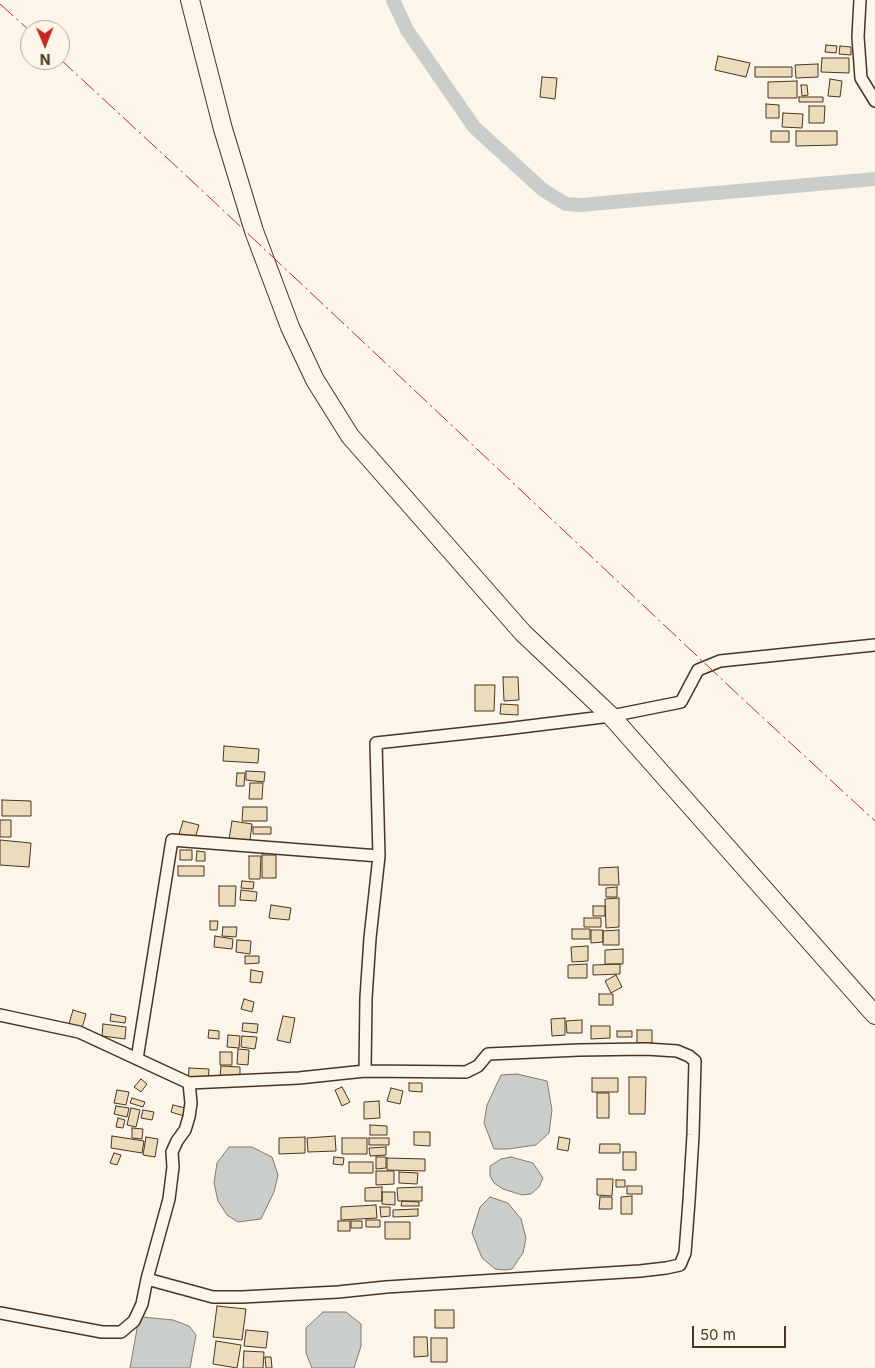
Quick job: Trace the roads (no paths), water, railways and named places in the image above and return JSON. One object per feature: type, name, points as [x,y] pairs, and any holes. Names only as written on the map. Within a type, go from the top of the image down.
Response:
[{"type":"main road","points":[[190,0],[222,129],[254,231],[290,327],[315,380],[350,436],[523,633],[611,716],[875,1015]]},
{"type":"street","points":[[860,0],[858,36],[861,78],[875,101]]},
{"type":"street","points":[[365,1071],[366,998],[379,856],[376,743],[611,716],[681,702],[698,670],[720,661],[875,644]]},
{"type":"street","points":[[137,1059],[172,840],[379,856]]},
{"type":"street","points":[[0,1015],[79,1032],[190,1084],[299,1078],[365,1071],[466,1072],[478,1066],[488,1054],[646,1049],[677,1051],[695,1061],[693,1135],[684,1253],[680,1264],[666,1268],[640,1271],[386,1287],[338,1292],[214,1297],[147,1280]]},
{"type":"street","points":[[0,1313],[102,1332],[121,1332],[134,1321],[142,1304],[169,1199],[172,1152],[190,1117],[190,1084]]},
{"type":"waterway","points":[[393,0],[407,30],[474,127],[543,190],[566,204],[580,205],[875,179]]}]
